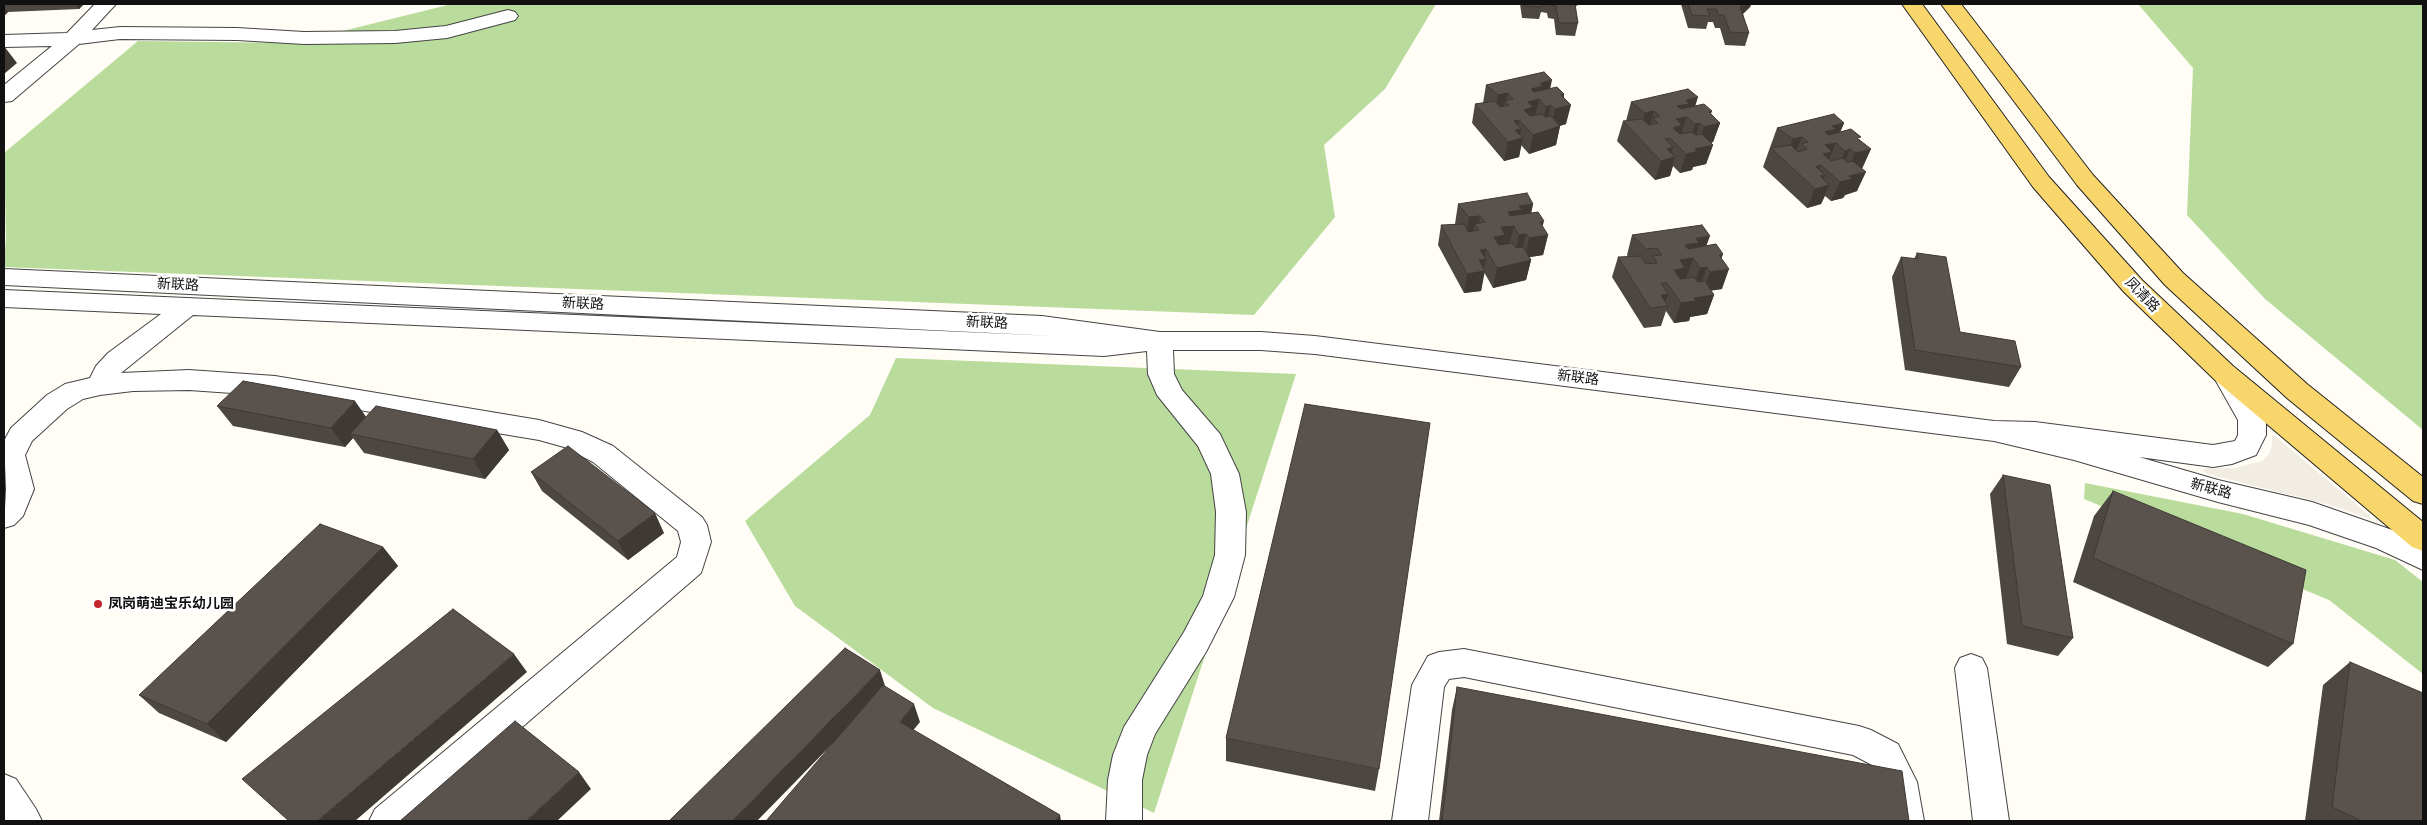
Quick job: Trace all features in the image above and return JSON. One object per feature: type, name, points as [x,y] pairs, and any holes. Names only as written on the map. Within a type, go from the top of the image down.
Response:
[{"type":"main road","name":"凤清路","points":[[1912,4],[2006,136],[2068,213],[2153,307],[2224,373],[2423,538]]},
{"type":"main road","points":[[1950,4],[2085,180],[2174,279],[2233,335],[2297,391],[2423,492]]},
{"type":"street","points":[[4,96],[73,39],[106,4]]},
{"type":"street","points":[[4,41],[73,39],[120,33],[237,34],[304,38],[420,36],[447,32],[508,16]]},
{"type":"street","name":"新联路","points":[[4,277],[1042,325],[1160,340],[1261,341],[1315,345],[1994,430],[2035,432],[2213,456],[2232,453],[2246,448],[2252,435],[2252,420],[2243,401],[2224,373]]},
{"type":"street","name":"新联路","points":[[4,298],[1104,347],[1160,340]]},
{"type":"street","points":[[100,385],[105,374],[117,360],[188,306]]},
{"type":"street","points":[[1124,821],[1125,780],[1130,755],[1141,727],[1195,642],[1218,597],[1230,555],[1231,512],[1225,474],[1210,441],[1171,395],[1161,374],[1160,340]]},
{"type":"street","points":[[4,517],[13,508],[20,489],[11,455],[21,435],[57,402],[75,391],[100,385],[133,381],[189,380],[275,386],[539,430],[572,439],[602,454],[692,525],[696,542],[690,564],[388,821]]},
{"type":"street","name":"新联路","points":[[1994,430],[2074,449],[2201,486],[2312,514],[2387,540],[2423,558]]},
{"type":"street","points":[[1410,821],[1428,685],[1440,666],[1464,663],[1859,741],[1886,755],[1900,782],[1906,821]]},
{"type":"street","points":[[1971,668],[1991,821]]},
{"type":"street","points":[[4,790],[24,821]]},
{"type":"green space","points":[[452,4],[1436,4],[1385,89],[1324,145],[1335,217],[1254,315],[4,267],[6,238],[4,153],[138,41],[294,43]]},
{"type":"green space","points":[[2138,4],[2423,4],[2423,430],[2265,299],[2187,215],[2193,68]]},
{"type":"green space","points":[[896,358],[1296,374],[1154,813],[933,708],[795,606],[745,521],[870,415]]},
{"type":"green space","points":[[2085,483],[2243,514],[2395,560],[2423,582],[2423,674],[2329,600],[2084,499]]},
{"type":"shaded area","points":[[2274,435],[2371,517],[2370,519],[2330,505],[2202,471],[2206,468],[2236,468],[2262,461],[2269,454],[2272,436]]},
{"type":"building","points":[[1524,4],[1541,4],[1542,7],[1524,6]]},
{"type":"building","points":[[1550,4],[1575,4],[1578,23],[1559,23],[1556,6]]},
{"type":"building","points":[[1688,4],[1744,4],[1740,7],[1749,33],[1730,32],[1724,15],[1718,15],[1717,9],[1707,9],[1710,16],[1692,15]]},
{"type":"building","points":[[1544,72],[1552,80],[1540,83],[1543,86],[1531,89],[1534,92],[1557,87],[1564,94],[1561,95],[1571,105],[1555,109],[1551,105],[1546,107],[1539,99],[1528,102],[1533,107],[1524,110],[1530,116],[1542,114],[1545,117],[1551,116],[1560,126],[1533,135],[1519,120],[1514,121],[1521,129],[1515,130],[1523,138],[1508,142],[1475,104],[1495,101],[1500,107],[1509,105],[1505,101],[1513,99],[1508,93],[1498,95],[1486,85]]},
{"type":"building","points":[[1688,89],[1698,97],[1686,100],[1689,104],[1677,106],[1681,109],[1704,104],[1712,111],[1709,112],[1720,123],[1704,127],[1700,123],[1695,124],[1687,117],[1676,119],[1682,125],[1673,128],[1680,134],[1692,132],[1696,135],[1702,134],[1713,145],[1695,149],[1698,151],[1686,154],[1670,138],[1665,139],[1673,147],[1667,149],[1675,157],[1661,161],[1623,121],[1642,119],[1649,125],[1658,123],[1653,118],[1660,116],[1654,111],[1645,113],[1631,102]]},
{"type":"building","points":[[1834,114],[1844,123],[1832,126],[1836,129],[1825,132],[1829,135],[1851,129],[1861,137],[1857,138],[1871,149],[1855,153],[1850,149],[1845,151],[1836,143],[1825,145],[1832,152],[1823,154],[1831,161],[1843,158],[1847,162],[1853,161],[1866,172],[1849,176],[1852,179],[1840,182],[1821,165],[1816,167],[1825,175],[1820,176],[1829,185],[1815,189],[1771,148],[1791,145],[1798,152],[1807,149],[1801,144],[1808,142],[1802,137],[1793,139],[1777,128]]},
{"type":"building","points":[[1527,193],[1533,204],[1519,206],[1522,210],[1508,212],[1510,216],[1538,212],[1544,221],[1540,222],[1548,235],[1529,238],[1526,234],[1519,235],[1514,226],[1501,227],[1505,235],[1494,237],[1499,245],[1513,243],[1516,248],[1523,247],[1531,260],[1497,268],[1486,249],[1480,250],[1486,259],[1479,260],[1485,271],[1467,274],[1441,225],[1464,224],[1468,232],[1479,230],[1475,224],[1485,222],[1480,216],[1469,217],[1458,204]]},
{"type":"building","points":[[1702,225],[1710,236],[1696,238],[1699,243],[1685,245],[1688,249],[1716,244],[1723,254],[1719,255],[1729,269],[1710,272],[1707,267],[1700,268],[1693,258],[1680,260],[1685,268],[1674,270],[1680,279],[1694,277],[1698,282],[1705,281],[1714,295],[1694,298],[1696,301],[1681,303],[1667,283],[1661,283],[1668,294],[1661,295],[1668,306],[1650,308],[1618,257],[1641,256],[1646,264],[1657,263],[1653,256],[1662,255],[1657,248],[1646,249],[1632,235]]},
{"type":"building","points":[[1917,253],[1946,257],[1960,332],[2015,341],[2021,367],[1915,350],[1901,257],[1918,259]]},
{"type":"building","points":[[243,381],[355,401],[331,428],[217,406]]},
{"type":"building","points":[[1305,404],[1430,423],[1379,769],[1226,738]]},
{"type":"building","points":[[376,406],[497,430],[473,459],[350,434]]},
{"type":"building","points":[[568,446],[655,513],[618,541],[531,472]]},
{"type":"building","points":[[2003,475],[2050,485],[2073,638],[2022,626]]},
{"type":"building","points":[[2113,491],[2306,570],[2293,644],[2093,558]]},
{"type":"building","points":[[320,524],[383,547],[207,724],[139,695]]},
{"type":"building","points":[[453,609],[514,654],[317,821],[289,821],[242,779]]},
{"type":"building","points":[[845,648],[880,670],[732,821],[669,821]]},
{"type":"building","points":[[2350,662],[2423,693],[2423,821],[2362,821],[2332,807]]},
{"type":"building","points":[[883,685],[914,704],[900,722],[1060,815],[1055,821],[766,821]]},
{"type":"building","points":[[1457,687],[1902,771],[1909,821],[1442,821]]},
{"type":"building","points":[[515,721],[579,772],[526,821],[400,821]]},
{"type":"place","name":"凤岗萌迪宝乐幼儿园","points":[[98,604]]}]
